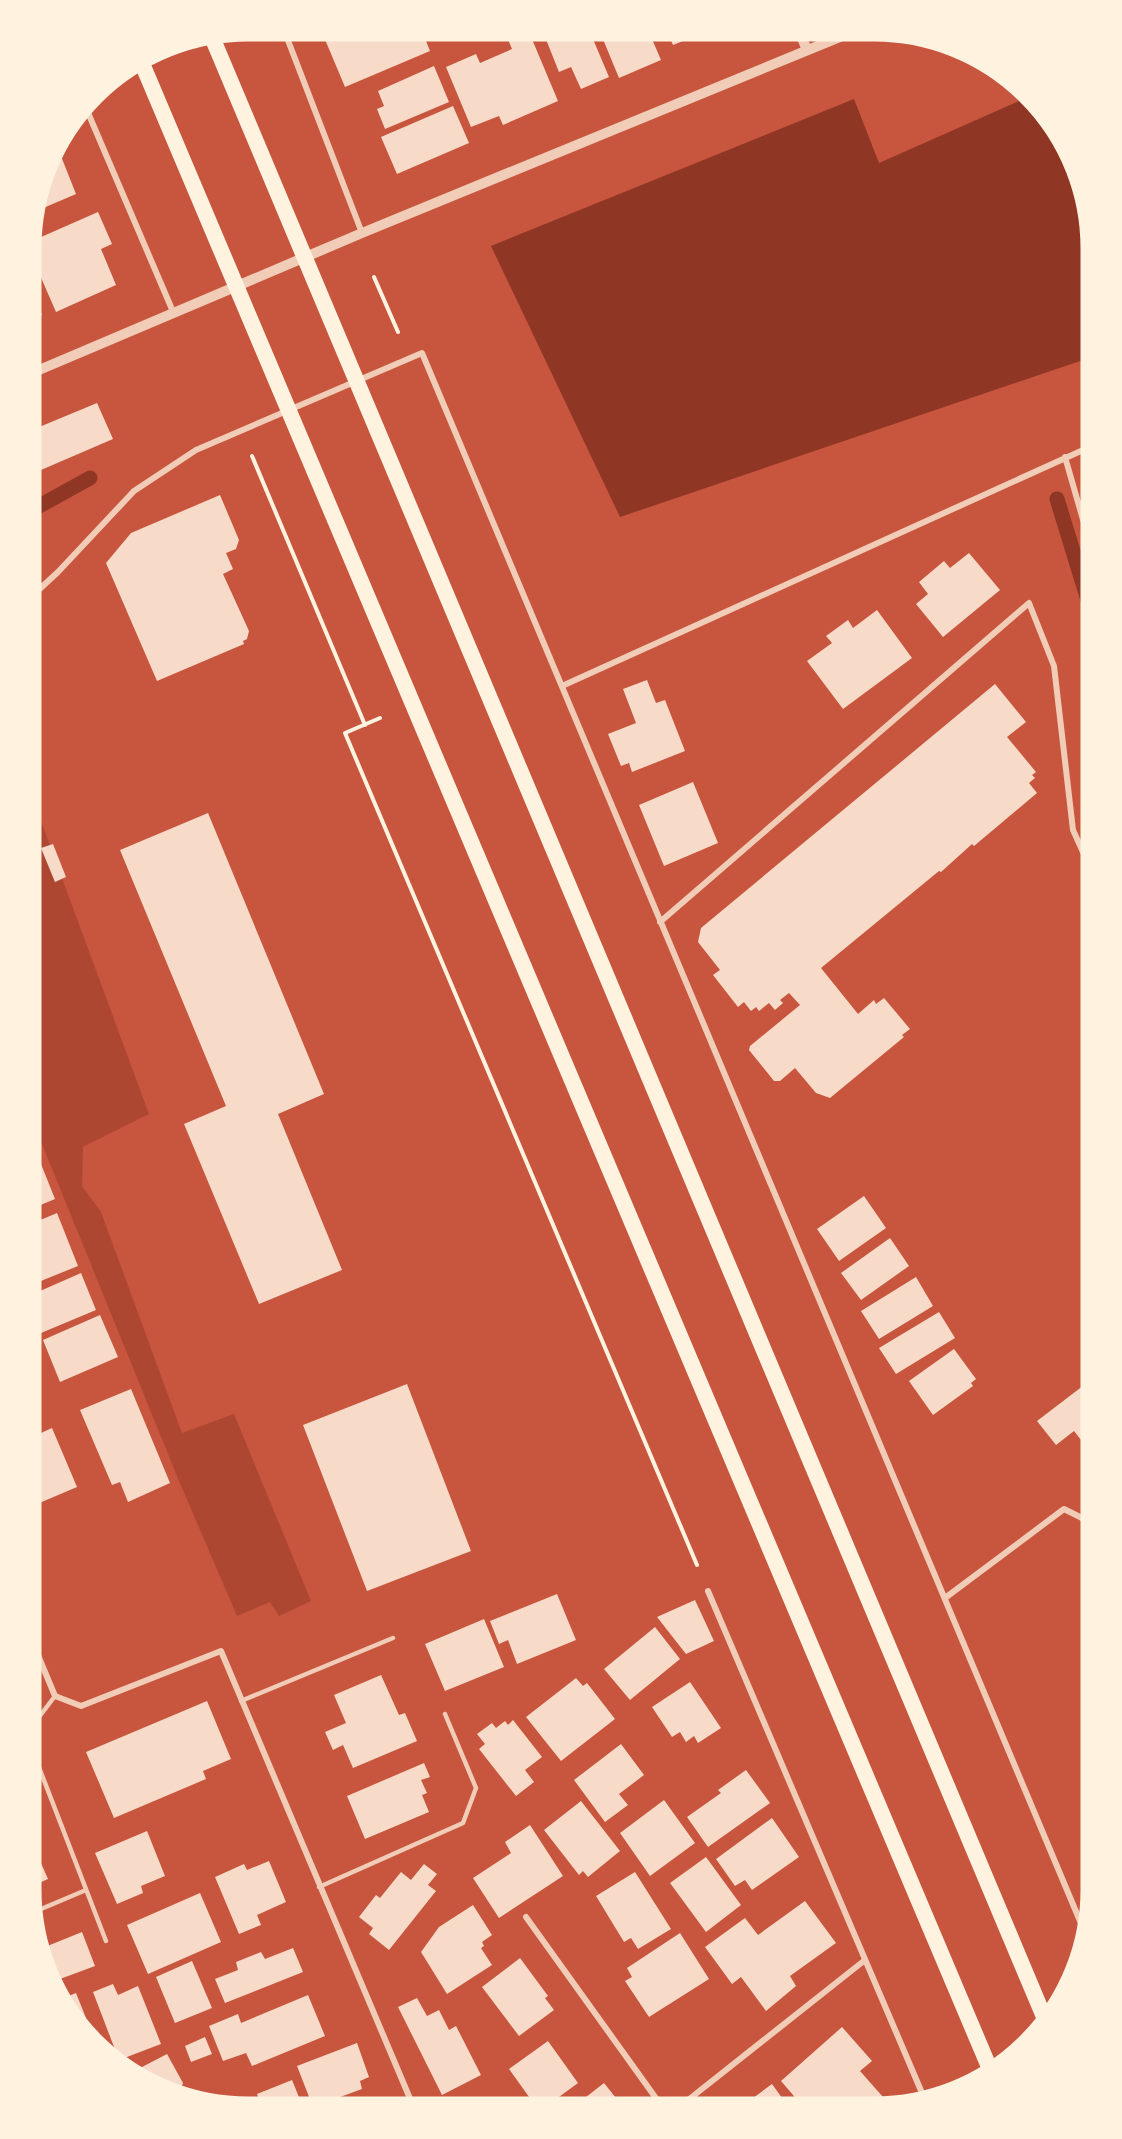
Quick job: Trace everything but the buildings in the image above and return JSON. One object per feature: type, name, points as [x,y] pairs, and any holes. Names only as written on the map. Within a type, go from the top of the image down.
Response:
[{"type":"highway","points":[[215,44],[1042,2012]]},
{"type":"highway","points":[[144,69],[988,2064]]},
{"type":"street","points":[[803,40],[807,50]]},
{"type":"street","points":[[40,371],[362,233],[832,40]]},
{"type":"street","points":[[289,41],[362,233]]},
{"type":"street","points":[[89,115],[174,314]]},
{"type":"street","points":[[40,589],[134,491],[196,450],[422,353],[1079,1918]]},
{"type":"street","points":[[562,686],[1082,450]]},
{"type":"street","points":[[1065,457],[1082,516]]},
{"type":"street","points":[[660,922],[1029,603],[1054,666],[1073,830],[1082,849]]},
{"type":"street","points":[[945,1598],[1064,1509],[1081,1518]]},
{"type":"street","points":[[708,1591],[922,2092]]},
{"type":"street","points":[[40,1660],[55,1696],[81,1706],[221,1651],[410,2098]]},
{"type":"street","points":[[526,1917],[656,2098]]},
{"type":"street","points":[[691,2098],[866,1960]]},
{"type":"lane","points":[[241,1701],[393,1638]]},
{"type":"lane","points":[[40,1716],[55,1696]]},
{"type":"lane","points":[[319,1887],[463,1823],[476,1788],[445,1714]]},
{"type":"lane","points":[[40,1770],[106,1941]]},
{"type":"lane","points":[[42,1909],[86,1890]]},
{"type":"path","points":[[374,277],[410,358]]},
{"type":"path","points":[[252,456],[365,725]]},
{"type":"path","points":[[380,718],[345,733],[708,1591]]},
{"type":"shaded area","points":[[854,99],[879,163],[1020,101],[1046,133],[1060,157],[1077,208],[1082,249],[1082,360],[620,517],[491,246]]},
{"type":"shaded area","points":[[40,818],[149,1114],[83,1147],[82,1186],[101,1212],[182,1433],[234,1414],[311,1601],[279,1616],[270,1602],[237,1616],[179,1481],[40,1139]]},
{"type":"waterway","points":[[40,506],[90,478]]},
{"type":"waterway","points":[[1057,499],[1082,580]]}]
